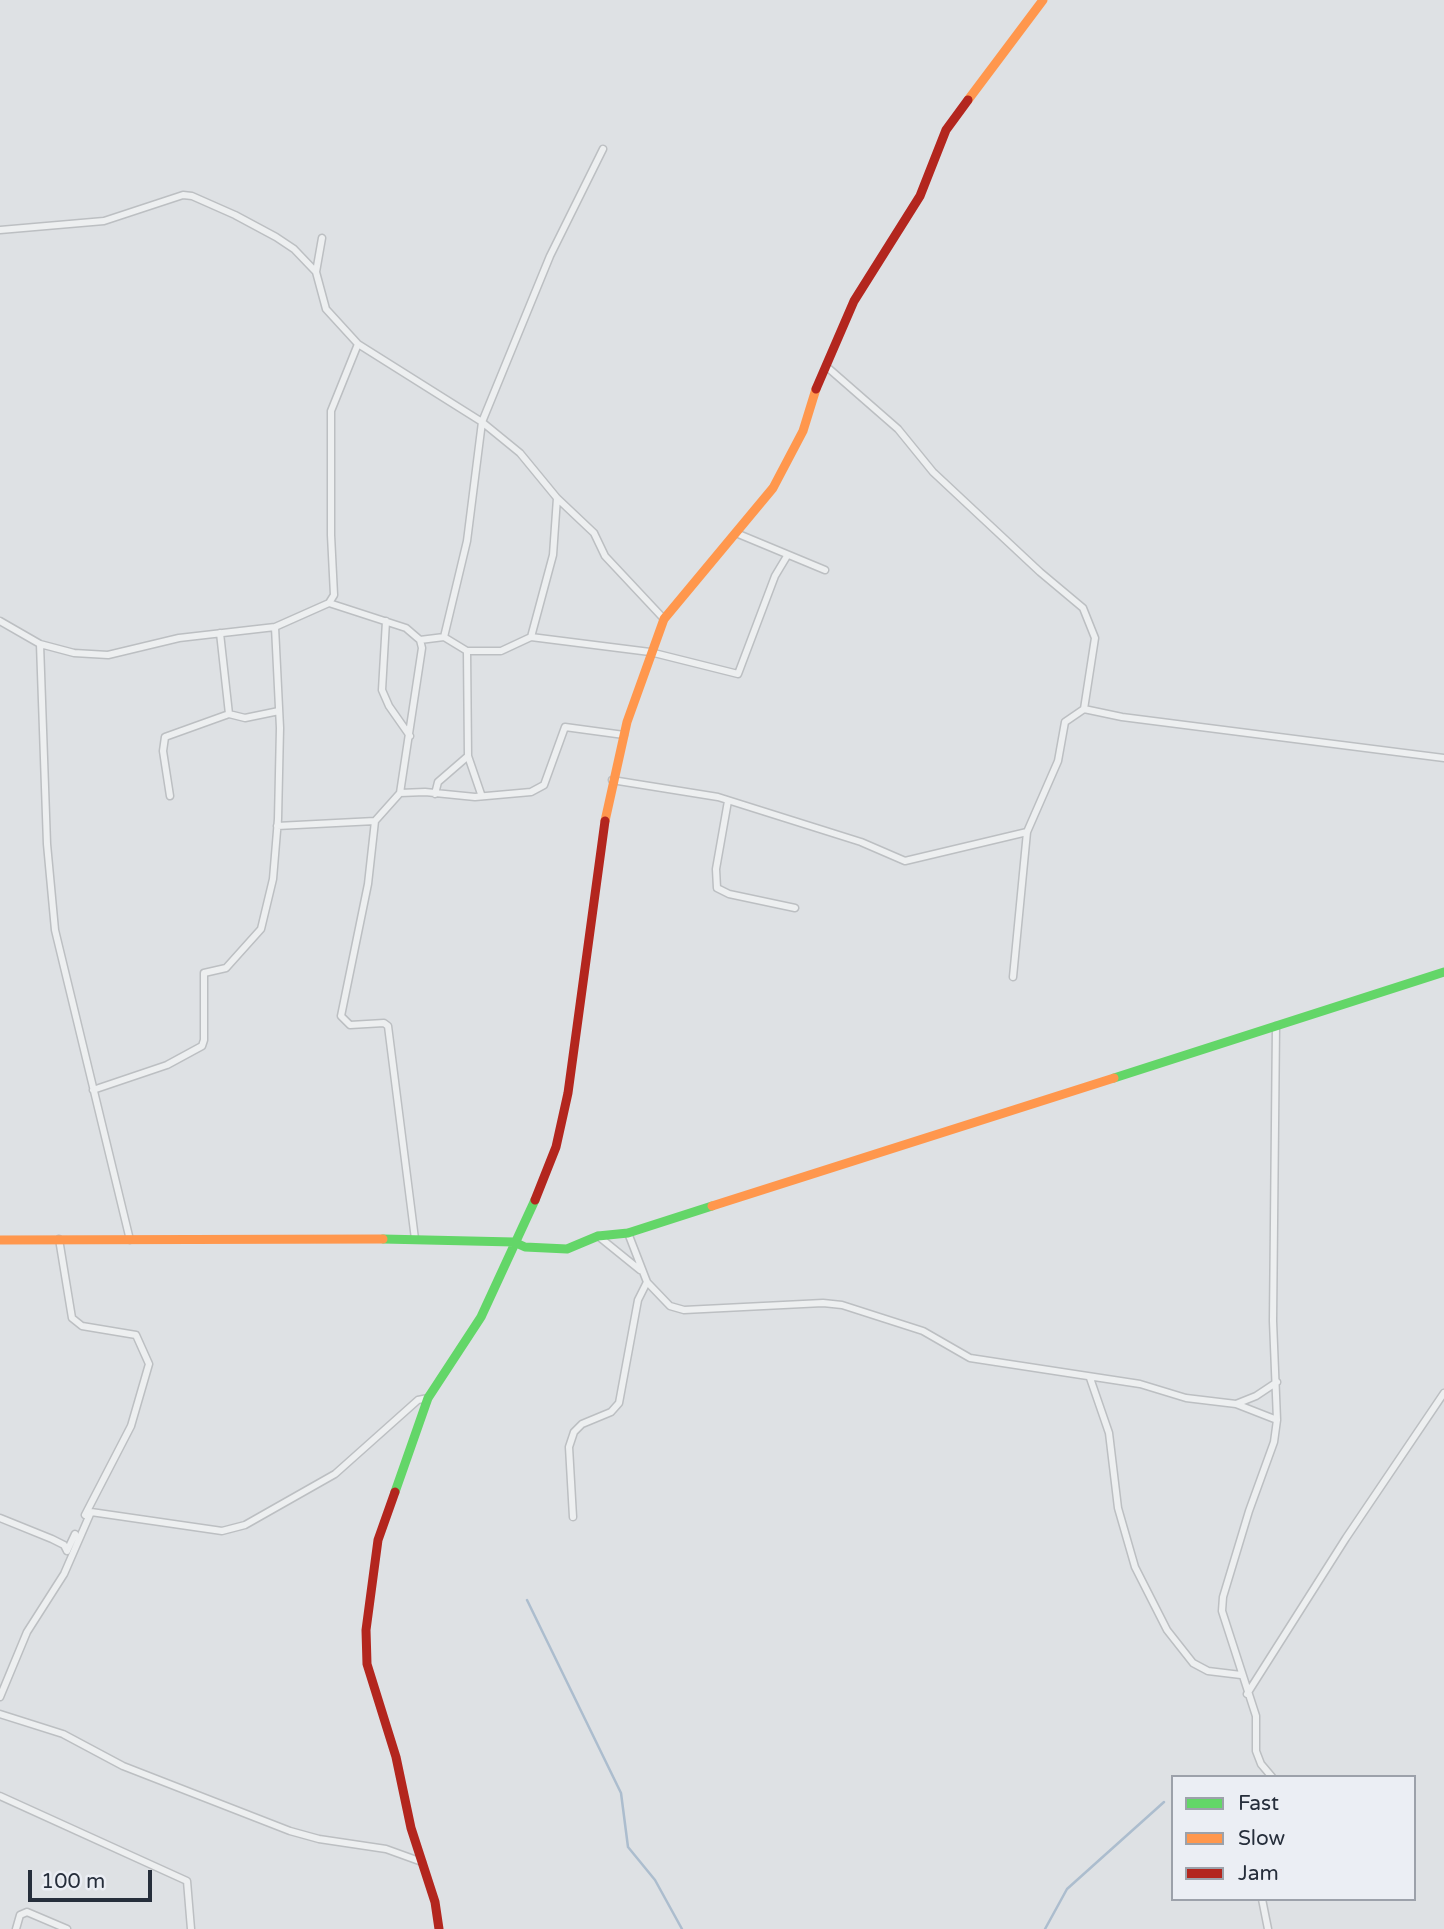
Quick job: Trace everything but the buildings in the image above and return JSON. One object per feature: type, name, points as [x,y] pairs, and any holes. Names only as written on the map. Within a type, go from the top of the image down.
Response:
[{"type":"street","points":[[439,1929],[435,1902],[411,1828],[396,1758],[367,1664],[366,1630],[378,1540],[428,1398],[460,1345],[481,1317],[536,1199],[555,1147],[568,1093],[602,832],[624,735],[650,652],[664,619],[773,488],[789,462],[855,301],[920,196],[946,130],[1043,0]]},
{"type":"street","points":[[444,637],[473,511],[482,422],[550,256],[603,149]]},
{"type":"street","points":[[0,230],[83,225],[104,221],[170,197],[192,196],[275,237],[294,249],[316,272]]},
{"type":"street","points":[[322,238],[316,272],[326,309],[358,344],[482,422],[520,453],[557,498],[587,525],[605,556],[664,619]]},
{"type":"street","points":[[0,621],[40,644],[74,653],[108,654],[179,638],[275,627],[329,603],[334,595],[331,411],[358,344]]},
{"type":"street","points":[[827,367],[898,429],[933,472],[1040,572],[1083,608],[1095,638],[1084,709]]},
{"type":"street","points":[[531,637],[554,555],[557,498]]},
{"type":"street","points":[[736,533],[825,570]]},
{"type":"street","points":[[420,640],[444,637],[467,651],[501,651],[531,637],[650,652],[738,674],[775,576],[787,556]]},
{"type":"street","points":[[329,603],[406,628],[420,640],[422,648],[401,793],[375,821],[369,884],[341,1016],[350,1025],[384,1023],[388,1026],[415,1239]]},
{"type":"street","points":[[386,621],[383,690],[410,736]]},
{"type":"street","points":[[93,1090],[167,1065],[202,1046],[204,973],[226,968],[261,929],[273,879],[277,826],[279,710],[275,627]]},
{"type":"street","points":[[220,633],[229,714]]},
{"type":"street","points":[[40,644],[47,844],[55,930],[130,1240]]},
{"type":"street","points":[[467,651],[468,756],[481,794]]},
{"type":"street","points":[[1013,977],[1027,832],[1058,761],[1065,722],[1084,709],[1122,717],[1444,758]]},
{"type":"street","points":[[170,796],[163,751],[165,737],[229,714],[245,718],[279,710]]},
{"type":"street","points":[[401,793],[475,797],[481,794],[531,792],[544,785],[565,727],[624,735]]},
{"type":"street","points":[[435,793],[438,782],[468,756]]},
{"type":"street","points":[[612,780],[728,801],[861,842],[905,861],[1027,832]]},
{"type":"street","points":[[728,801],[716,869],[717,888],[729,894],[795,908]]},
{"type":"street","points":[[277,826],[375,821]]},
{"type":"street","points":[[0,1240],[415,1239],[514,1242],[525,1247],[567,1248],[598,1236],[628,1233],[1444,972]]},
{"type":"street","points":[[1270,1775],[1261,1764],[1256,1751],[1256,1716],[1224,1622],[1223,1597],[1274,1442],[1277,1420],[1273,1321],[1276,1026]]},
{"type":"street","points":[[628,1233],[647,1282],[670,1306],[684,1310],[824,1303],[842,1305],[923,1331],[970,1358],[1140,1384],[1186,1398],[1236,1404],[1277,1420]]},
{"type":"street","points":[[598,1236],[642,1271]]},
{"type":"street","points":[[59,1239],[72,1318],[82,1326],[136,1335],[149,1364],[131,1426],[67,1551],[64,1574]]},
{"type":"street","points":[[573,1517],[569,1447],[574,1432],[582,1424],[611,1412],[619,1403],[638,1300],[647,1282]]},
{"type":"street","points":[[1090,1378],[1109,1433],[1118,1508],[1135,1567],[1167,1630],[1194,1663],[1208,1671],[1241,1675]]},
{"type":"street","points":[[1236,1404],[1256,1396],[1277,1382]]},
{"type":"street","points":[[1247,1694],[1346,1538],[1444,1393]]},
{"type":"street","points":[[0,1696],[27,1632],[64,1574],[91,1512],[222,1531],[245,1525],[335,1474],[418,1399],[428,1398]]},
{"type":"street","points":[[0,1518],[52,1539],[67,1551]]},
{"type":"street","points":[[0,1714],[63,1734],[123,1766],[290,1831],[319,1839],[386,1849],[422,1862]]},
{"type":"street","points":[[0,1796],[187,1881],[191,1929]]},
{"type":"street","points":[[1262,1901],[1268,1929]]},
{"type":"street","points":[[16,1929],[20,1915],[27,1912],[67,1929]]},
{"type":"waterway","points":[[527,1600],[621,1793],[628,1847],[655,1880],[682,1929]]},
{"type":"waterway","points":[[1045,1929],[1067,1889],[1164,1802]]},
{"type":"traffic: fast","points":[[1114,1078],[1444,972]]},
{"type":"traffic: fast","points":[[395,1492],[428,1398],[481,1317],[535,1200]]},
{"type":"traffic: fast","points":[[383,1239],[514,1242],[525,1247],[567,1249],[598,1236],[628,1233],[712,1206]]},
{"type":"traffic: slow","points":[[968,100],[1043,0]]},
{"type":"traffic: slow","points":[[605,821],[627,722],[664,619],[773,488],[803,431],[816,389]]},
{"type":"traffic: slow","points":[[712,1206],[1114,1078]]},
{"type":"traffic: slow","points":[[0,1240],[383,1239]]},
{"type":"traffic: jam","points":[[816,389],[854,301],[920,196],[946,130],[968,100]]},
{"type":"traffic: jam","points":[[535,1200],[556,1147],[568,1093],[605,821]]},
{"type":"traffic: jam","points":[[395,1492],[378,1540],[366,1630],[367,1664],[396,1757],[411,1828],[435,1902],[439,1929]]}]
